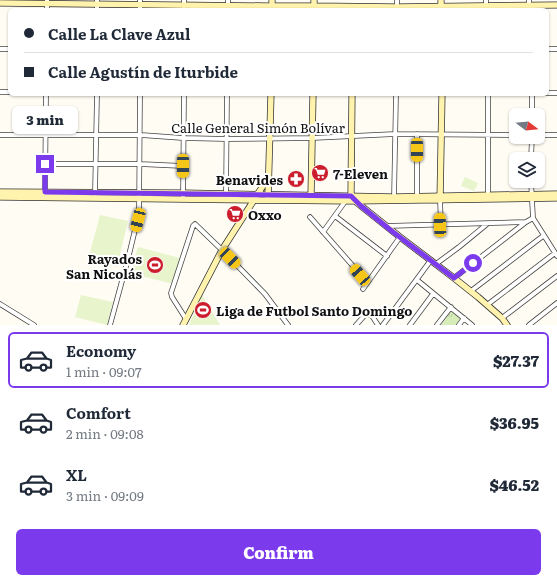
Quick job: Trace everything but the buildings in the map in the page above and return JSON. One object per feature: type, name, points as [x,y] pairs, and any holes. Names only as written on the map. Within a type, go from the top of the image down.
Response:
[{"type":"street","points":[[354,0],[354,8]]},
{"type":"street","points":[[397,0],[397,8]]},
{"type":"street","points":[[0,3],[47,2],[97,5],[314,5],[354,8],[397,8],[441,5],[557,5]]},
{"type":"street","points":[[45,192],[46,96]]},
{"type":"street","points":[[95,195],[97,96]]},
{"type":"street","points":[[110,325],[139,216],[141,135],[140,96]]},
{"type":"street","points":[[183,196],[184,96]]},
{"type":"street","points":[[226,194],[227,96]]},
{"type":"street","points":[[268,198],[271,96]]},
{"type":"street","points":[[311,196],[313,96]]},
{"type":"street","points":[[323,232],[347,198],[352,96]]},
{"type":"street","points":[[394,199],[396,96]]},
{"type":"street","points":[[440,225],[440,134],[442,96]]},
{"type":"street","points":[[488,96],[488,197]]},
{"type":"street","points":[[532,96],[532,108]]},
{"type":"street","name":"Calle General Simón Bolívar","points":[[0,135],[96,134],[226,139],[312,138],[395,134],[509,135]]},
{"type":"street","points":[[417,134],[417,199]]},
{"type":"street","points":[[545,135],[557,135]]},
{"type":"street","points":[[45,164],[140,164],[183,166]]},
{"type":"street","points":[[183,325],[222,250],[268,178]]},
{"type":"street","points":[[487,305],[556,255],[533,218],[531,188]]},
{"type":"street","points":[[0,192],[45,192],[140,196],[394,199],[532,196],[557,194]]},
{"type":"street","points":[[183,196],[226,194],[255,198]]},
{"type":"street","points":[[0,197],[95,195]]},
{"type":"street","points":[[268,198],[311,196],[347,198],[356,201],[400,237],[471,291],[502,318],[507,325]]},
{"type":"street","points":[[532,196],[557,198]]},
{"type":"street","points":[[356,201],[394,199]]},
{"type":"street","points":[[310,216],[367,282]]},
{"type":"street","points":[[335,216],[387,256]]},
{"type":"street","points":[[454,278],[533,218]]},
{"type":"street","points":[[386,226],[526,222]]},
{"type":"street","points":[[384,325],[417,280],[434,262],[460,247],[488,224]]},
{"type":"street","points":[[186,319],[171,293],[193,225],[196,225],[265,294],[288,325]]},
{"type":"street","points":[[471,291],[543,236]]},
{"type":"street","points":[[362,289],[400,237]]},
{"type":"street","points":[[502,318],[557,276]]},
{"type":"street","points":[[417,280],[472,325]]},
{"type":"street","points":[[410,325],[433,294]]},
{"type":"street","points":[[529,325],[557,303]]},
{"type":"street","points":[[0,304],[34,325]]},
{"type":"street","points":[[437,325],[451,307]]},
{"type":"street","points":[[356,325],[365,315],[368,314],[371,315],[378,325]]},
{"type":"street","points":[[459,325],[464,318]]},
{"type":"green space","points":[[465,177],[478,183],[474,191],[461,186]]},
{"type":"green space","points":[[100,215],[128,221],[117,267],[88,260]]},
{"type":"green space","name":"Rayados San Nicolás","points":[[138,247],[180,258],[173,284],[130,273]]},
{"type":"green space","points":[[81,295],[113,302],[107,325],[75,317]]},
{"type":"green space","name":"Liga de Futbol Santo Domingo","points":[[202,295],[220,325],[189,325]]},
{"type":"green space","points":[[452,310],[463,319],[458,325],[441,325]]},
{"type":"place","name":"7-Eleven","points":[[320,173]]},
{"type":"place","name":"Benavides","points":[[296,179]]},
{"type":"place","name":"Oxxo","points":[[235,214]]},
{"type":"place","name":"Rayados San Nicolás","points":[[155,265]]},
{"type":"place","name":"Liga de Futbol Santo Domingo","points":[[203,310]]},
{"type":"route","points":[[45,164],[45,192],[351,196],[393,232],[454,278],[473,263]]}]
